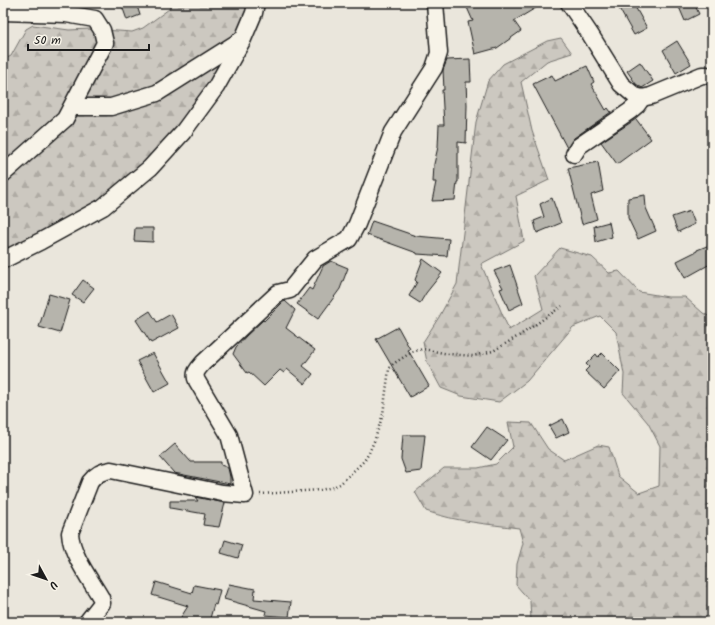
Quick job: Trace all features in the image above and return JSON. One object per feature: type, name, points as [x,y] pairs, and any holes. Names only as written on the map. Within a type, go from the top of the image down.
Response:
[{"type":"street","points":[[3,260],[103,207],[150,168],[183,132],[216,87],[242,39],[256,3]]},
{"type":"street","points":[[87,622],[102,603],[101,598],[70,541],[70,533],[90,482],[94,477],[104,471],[111,470],[222,494],[245,495],[229,435],[197,382],[195,376],[196,372],[203,363],[278,293],[290,290],[315,259],[349,239],[357,224],[393,132],[434,68],[439,53],[435,3]]},
{"type":"street","points":[[568,3],[590,34],[621,84],[635,96],[642,98],[651,96],[689,79],[702,75],[712,77]]},
{"type":"street","points":[[3,12],[47,8],[66,14],[95,19],[102,30],[105,43],[65,119],[3,174]]},
{"type":"street","points":[[72,107],[110,107],[157,93],[242,39]]},
{"type":"street","points":[[574,154],[579,146],[630,111],[642,98]]},
{"type":"path","points":[[245,495],[321,490],[340,484],[364,461],[369,453],[383,414],[387,375],[393,364],[412,352],[423,349],[449,354],[473,356],[493,351],[522,334],[562,306]]},
{"type":"green space","points":[[172,3],[260,3],[258,10],[147,178],[3,266],[3,60],[11,56],[26,29],[33,25],[69,30],[90,29],[132,32],[143,28],[169,9]]},
{"type":"green space","points":[[561,38],[572,53],[547,61],[521,82],[532,131],[549,180],[516,196],[524,241],[481,264],[509,330],[543,309],[534,276],[560,248],[592,257],[609,273],[619,271],[639,292],[668,297],[685,297],[703,313],[712,318],[712,622],[529,622],[531,620],[530,601],[516,585],[517,564],[523,543],[519,528],[461,520],[426,511],[415,492],[444,468],[478,468],[496,464],[513,447],[508,422],[531,423],[548,449],[564,460],[598,445],[609,447],[618,476],[639,493],[659,486],[660,446],[648,423],[623,393],[624,374],[616,332],[600,316],[573,327],[527,381],[499,402],[461,396],[441,388],[427,362],[423,342],[457,284],[476,122],[488,81],[503,64],[547,41]]},
{"type":"building","points":[[121,3],[136,3],[140,15],[127,20]]},
{"type":"building","points":[[465,3],[544,3],[514,21],[521,31],[497,48],[475,54],[468,22],[473,21]]},
{"type":"building","points":[[616,3],[633,3],[647,28],[634,35]]},
{"type":"building","points":[[688,3],[694,3],[699,14],[685,21],[679,7]]},
{"type":"building","points":[[677,41],[691,64],[676,73],[663,50]]},
{"type":"building","points":[[470,59],[471,82],[466,82],[466,143],[458,142],[458,182],[455,200],[432,201],[436,182],[433,182],[434,164],[438,147],[439,125],[444,125],[442,90],[444,90],[443,70],[447,60]]},
{"type":"building","points":[[640,62],[653,81],[642,88],[636,84],[627,71]]},
{"type":"building","points":[[587,66],[594,82],[591,84],[606,110],[608,108],[611,112],[574,138],[567,148],[533,84],[552,75],[555,81]]},
{"type":"building","points":[[636,119],[651,139],[617,164],[601,142]]},
{"type":"building","points":[[598,162],[603,191],[591,195],[597,219],[582,224],[568,168]]},
{"type":"building","points":[[645,195],[646,208],[656,231],[638,239],[628,218],[628,198]]},
{"type":"building","points":[[552,198],[561,223],[537,233],[534,221],[544,217],[540,204]]},
{"type":"building","points":[[690,211],[695,224],[678,232],[672,217]]},
{"type":"building","points":[[372,221],[416,236],[449,239],[447,256],[417,254],[367,235]]},
{"type":"building","points":[[609,222],[612,237],[596,242],[594,226]]},
{"type":"building","points":[[135,228],[153,228],[153,242],[134,241]]},
{"type":"building","points":[[712,244],[712,263],[685,278],[677,261]]},
{"type":"building","points":[[423,259],[442,273],[420,303],[409,296],[417,282],[415,280]]},
{"type":"building","points":[[331,261],[348,268],[340,289],[318,319],[297,304],[309,288],[312,290],[323,266]]},
{"type":"building","points":[[510,265],[523,303],[509,310],[500,289],[503,288],[494,271]]},
{"type":"building","points":[[83,280],[94,288],[83,302],[72,295]]},
{"type":"building","points":[[49,294],[70,300],[60,333],[39,327]]},
{"type":"building","points":[[285,301],[295,310],[286,328],[315,350],[303,366],[313,374],[305,384],[287,369],[284,373],[280,370],[264,386],[249,372],[247,373],[233,354],[236,347],[246,336]]},
{"type":"building","points":[[150,311],[157,322],[171,314],[179,328],[151,343],[136,320]]},
{"type":"building","points":[[398,327],[410,349],[408,350],[429,386],[410,397],[376,339]]},
{"type":"building","points":[[153,353],[170,383],[154,392],[137,361]]},
{"type":"building","points":[[602,353],[620,371],[604,389],[585,371],[589,367],[586,364],[596,354],[598,357]]},
{"type":"building","points":[[563,419],[569,432],[556,438],[549,426]]},
{"type":"building","points":[[487,427],[507,440],[491,460],[472,447]]},
{"type":"building","points":[[403,435],[425,435],[421,471],[406,473],[401,459]]},
{"type":"building","points":[[175,444],[191,462],[221,462],[221,465],[228,468],[230,484],[174,473],[160,457]]},
{"type":"building","points":[[195,497],[225,503],[219,527],[203,525],[205,514],[170,508],[170,501],[198,501]]},
{"type":"building","points":[[225,540],[242,545],[238,558],[221,553]]},
{"type":"building","points":[[156,582],[192,593],[194,585],[220,590],[209,622],[178,622],[188,606],[152,595]]},
{"type":"building","points":[[229,584],[255,589],[254,599],[291,602],[289,617],[265,615],[266,611],[224,599]]}]
